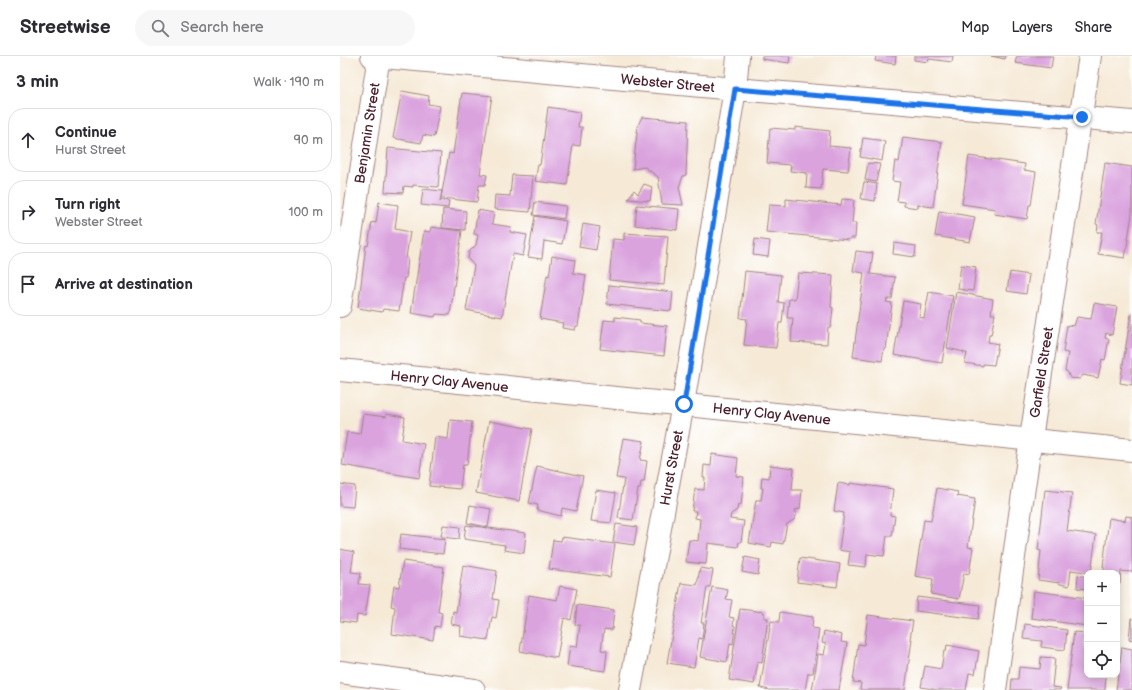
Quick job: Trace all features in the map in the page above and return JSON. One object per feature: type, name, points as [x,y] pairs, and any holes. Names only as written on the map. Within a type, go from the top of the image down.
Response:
[{"type":"street","name":"Webster Street","points":[[377,56],[735,89],[1132,122]]},
{"type":"street","name":"Benjamin Street","points":[[340,306],[377,56]]},
{"type":"street","name":"Hurst Street","points":[[630,690],[684,404],[735,89],[738,56]]},
{"type":"street","name":"Garfield Street","points":[[994,690],[1082,117],[1090,56]]},
{"type":"street","name":"Henry Clay Avenue","points":[[340,370],[1032,438],[1132,450]]},
{"type":"street","points":[[340,672],[474,690]]},
{"type":"building","points":[[762,56],[790,56],[789,63],[762,59]]},
{"type":"building","points":[[876,56],[896,56],[895,64],[875,61]]},
{"type":"building","points":[[914,56],[953,56],[952,62],[929,59],[928,62],[914,60]]},
{"type":"building","points":[[991,56],[1006,56],[1005,59]]},
{"type":"building","points":[[1017,56],[1053,56],[1051,68],[1015,63]]},
{"type":"building","points":[[402,91],[429,96],[428,104],[440,106],[434,137],[423,135],[421,143],[393,138]]},
{"type":"building","points":[[462,93],[492,96],[480,174],[487,175],[485,185],[479,185],[477,202],[441,198],[449,153],[453,154]]},
{"type":"building","points":[[548,107],[580,112],[578,127],[582,127],[580,146],[573,145],[567,185],[535,181],[538,165],[540,165]]},
{"type":"building","points":[[642,117],[688,121],[686,175],[683,176],[679,187],[683,205],[662,204],[658,177],[645,167],[633,169],[638,125]]},
{"type":"building","points":[[795,127],[830,131],[829,146],[851,148],[848,171],[823,169],[821,189],[806,188],[807,173],[790,171],[791,165],[767,163],[770,128],[795,130]]},
{"type":"building","points":[[903,137],[942,142],[933,207],[918,205],[918,208],[904,206],[904,202],[897,201],[900,182],[892,181],[895,161],[899,162]]},
{"type":"building","points":[[863,138],[885,141],[882,161],[860,157]]},
{"type":"building","points":[[388,148],[441,153],[438,187],[413,185],[413,187],[404,186],[403,193],[385,192]]},
{"type":"building","points":[[969,156],[1025,164],[1024,170],[1036,172],[1031,205],[1029,205],[1027,219],[994,214],[995,209],[962,204]]},
{"type":"building","points":[[868,163],[880,164],[876,182],[865,180]]},
{"type":"building","points":[[1105,163],[1132,167],[1132,214],[1125,258],[1098,254],[1102,232],[1097,232],[1098,225],[1096,224]]},
{"type":"building","points":[[512,175],[533,176],[530,212],[494,209],[495,195],[510,196]]},
{"type":"building","points":[[864,182],[877,184],[875,201],[861,199]]},
{"type":"building","points":[[644,184],[652,187],[650,201],[628,199],[634,190],[638,194]]},
{"type":"building","points":[[423,189],[442,191],[440,202],[441,200],[449,201],[448,208],[421,205]]},
{"type":"building","points":[[786,199],[841,205],[842,199],[854,200],[852,223],[856,223],[855,238],[850,238],[849,240],[766,232],[769,205],[786,206]]},
{"type":"building","points":[[379,202],[398,205],[395,229],[410,232],[406,258],[408,259],[406,278],[404,278],[399,311],[383,309],[382,312],[358,308],[366,245],[368,246],[372,222],[376,223]]},
{"type":"building","points":[[535,202],[566,206],[564,219],[533,215]]},
{"type":"building","points":[[637,205],[679,209],[677,230],[635,225]]},
{"type":"building","points":[[443,209],[466,211],[465,230],[442,228]]},
{"type":"building","points":[[478,210],[494,213],[492,224],[511,227],[510,232],[527,235],[523,256],[513,254],[502,317],[466,310],[474,266],[468,259],[469,252],[476,245],[478,235],[474,234]]},
{"type":"building","points":[[939,211],[975,217],[970,242],[935,236]]},
{"type":"building","points":[[535,216],[566,221],[562,244],[544,241],[542,259],[528,257]]},
{"type":"building","points":[[583,224],[600,227],[596,250],[579,247]]},
{"type":"building","points":[[431,227],[462,231],[450,315],[436,314],[435,317],[411,313],[424,231],[430,232]]},
{"type":"building","points":[[624,233],[668,236],[664,285],[609,280],[613,239],[624,240]]},
{"type":"building","points":[[755,239],[770,241],[768,257],[753,255]]},
{"type":"building","points":[[894,243],[916,246],[915,257],[893,254]]},
{"type":"building","points":[[856,251],[873,253],[870,274],[895,277],[892,299],[887,299],[886,302],[892,303],[886,349],[884,349],[882,361],[853,357],[864,273],[853,271]]},
{"type":"building","points":[[552,256],[575,260],[573,273],[586,275],[578,326],[576,326],[575,330],[562,328],[563,323],[540,319],[547,275],[549,276]]},
{"type":"building","points":[[961,265],[976,267],[973,291],[958,289]]},
{"type":"building","points":[[745,271],[781,275],[778,302],[784,303],[782,323],[779,323],[776,348],[744,345],[747,319],[740,318]]},
{"type":"building","points":[[1010,272],[1029,275],[1026,294],[1007,291]]},
{"type":"building","points":[[798,273],[833,275],[831,307],[833,308],[831,327],[828,327],[827,344],[791,342],[793,318],[787,318],[789,299],[795,299]]},
{"type":"building","points":[[609,285],[673,292],[671,311],[607,304]]},
{"type":"building","points":[[929,292],[953,296],[942,363],[894,355],[903,301],[921,304],[919,317],[924,318]]},
{"type":"building","points":[[956,292],[993,299],[991,314],[995,314],[991,335],[989,335],[988,342],[998,344],[994,365],[983,364],[983,366],[965,363],[967,353],[947,348]]},
{"type":"building","points":[[1094,303],[1117,307],[1112,335],[1106,333],[1105,338],[1109,339],[1105,360],[1102,359],[1098,378],[1083,375],[1080,379],[1070,378],[1067,371],[1065,371],[1068,353],[1063,352],[1067,325],[1074,326],[1077,317],[1091,319]]},
{"type":"building","points":[[1132,314],[1132,385],[1120,383]]},
{"type":"building","points":[[615,317],[640,320],[640,323],[667,326],[664,356],[600,349],[604,320],[615,321]]},
{"type":"building","points":[[363,414],[386,417],[386,414],[405,417],[402,440],[424,444],[419,478],[342,465],[347,432],[360,434]]},
{"type":"building","points":[[450,420],[472,422],[467,465],[463,465],[460,489],[429,486],[435,437],[448,439]]},
{"type":"building","points":[[489,421],[532,429],[519,501],[476,493]]},
{"type":"building","points":[[623,438],[644,441],[640,460],[647,461],[644,482],[641,482],[640,489],[638,489],[633,520],[618,518],[624,479],[616,478]]},
{"type":"building","points":[[712,454],[738,458],[736,476],[744,477],[741,505],[738,505],[737,510],[731,514],[730,519],[744,521],[741,542],[739,542],[738,547],[708,543],[706,564],[686,562],[689,540],[698,541],[700,519],[695,518],[696,511],[692,511],[695,489],[704,490],[704,465],[711,466]]},
{"type":"building","points":[[770,465],[794,468],[792,490],[802,490],[800,509],[795,510],[795,519],[787,524],[783,544],[772,542],[771,547],[749,543],[756,500],[761,500],[763,488],[761,488],[762,477],[769,478]]},
{"type":"building","points":[[537,466],[583,476],[576,511],[562,508],[561,516],[537,510],[538,505],[529,503]]},
{"type":"building","points":[[838,483],[850,485],[850,483],[893,489],[890,515],[895,516],[892,536],[887,536],[884,556],[867,554],[866,567],[848,565],[850,552],[839,550],[844,513],[834,511]]},
{"type":"building","points":[[340,484],[355,486],[353,507],[340,506]]},
{"type":"building","points":[[937,488],[958,492],[957,496],[975,499],[968,547],[973,548],[969,574],[964,573],[959,599],[931,594],[933,579],[915,576],[924,520],[931,521]]},
{"type":"building","points":[[596,490],[616,493],[611,523],[591,521]]},
{"type":"building","points":[[1045,490],[1072,493],[1067,531],[1096,535],[1091,570],[1084,570],[1084,572],[1071,570],[1069,586],[1060,583],[1038,580],[1041,551],[1038,550]]},
{"type":"building","points":[[470,505],[491,509],[488,527],[467,523]]},
{"type":"building","points":[[1126,516],[1132,517],[1132,572],[1121,571],[1120,584],[1120,570],[1104,570],[1103,567],[1109,518],[1125,521]]},
{"type":"building","points":[[616,524],[637,527],[634,545],[613,542]]},
{"type":"building","points":[[443,525],[460,527],[459,539],[441,537]]},
{"type":"building","points":[[466,525],[526,533],[524,553],[504,550],[505,545],[464,539]]},
{"type":"building","points":[[401,534],[445,539],[443,554],[399,549]]},
{"type":"building","points":[[562,537],[615,544],[610,577],[549,569],[553,540],[561,541]]},
{"type":"building","points":[[340,549],[354,552],[351,572],[361,573],[359,584],[370,585],[365,616],[357,615],[356,623],[340,621]]},
{"type":"building","points":[[745,557],[760,560],[758,575],[742,572]]},
{"type":"building","points":[[800,558],[840,564],[837,587],[797,582]]},
{"type":"building","points":[[403,561],[444,567],[438,612],[442,613],[440,627],[435,626],[433,640],[392,634],[395,607],[391,606],[394,586],[399,587]]},
{"type":"building","points":[[463,565],[497,571],[493,599],[499,600],[496,618],[492,617],[488,640],[460,636],[461,626],[451,624],[453,611],[456,612]]},
{"type":"building","points":[[700,568],[713,570],[710,587],[707,587],[701,623],[704,623],[702,639],[699,638],[694,667],[667,663],[681,583],[697,585]]},
{"type":"building","points":[[1078,575],[1084,576],[1084,589],[1077,588]]},
{"type":"building","points":[[560,586],[577,589],[571,620],[564,618],[557,658],[520,651],[529,595],[557,600]]},
{"type":"building","points":[[712,587],[728,590],[726,599],[732,600],[729,617],[734,618],[733,625],[735,626],[733,644],[730,643],[727,662],[700,657]]},
{"type":"building","points":[[1034,591],[1084,598],[1084,626],[1031,618]]},
{"type":"building","points":[[917,597],[980,605],[978,619],[916,611]]},
{"type":"building","points":[[577,605],[614,610],[612,630],[604,629],[601,650],[607,651],[605,671],[567,666],[570,646],[577,647],[580,625],[575,625]]},
{"type":"building","points":[[740,609],[764,612],[764,618],[768,618],[762,663],[758,662],[754,684],[729,680]]},
{"type":"building","points":[[780,612],[813,617],[812,628],[819,629],[813,673],[808,673],[805,690],[770,690],[760,688],[771,621],[779,622]]},
{"type":"building","points":[[868,615],[913,621],[905,690],[862,690],[860,689],[861,683],[853,682],[858,644],[864,645]]},
{"type":"building","points":[[1132,618],[1132,640],[1129,639]]},
{"type":"building","points":[[1025,624],[1067,630],[1065,650],[1041,647],[1042,641],[1023,639]]},
{"type":"building","points":[[824,631],[842,635],[841,642],[847,643],[839,690],[812,690],[818,654],[824,655],[826,644],[822,643]]},
{"type":"building","points":[[1074,632],[1084,633],[1084,678],[1106,678],[1105,690],[1067,690]]},
{"type":"building","points":[[947,645],[979,651],[975,674],[969,673],[966,690],[938,690],[921,687],[925,666],[941,669],[944,651],[946,651]]},
{"type":"building","points":[[1122,647],[1132,649],[1132,690],[1116,690],[1118,678],[1120,678]]},
{"type":"building","points":[[1041,657],[1055,658],[1052,687],[1061,688],[1060,690],[1011,690],[1012,679],[1018,679],[1019,667],[1040,669]]},
{"type":"route","points":[[684,404],[735,89],[1082,117]]}]
